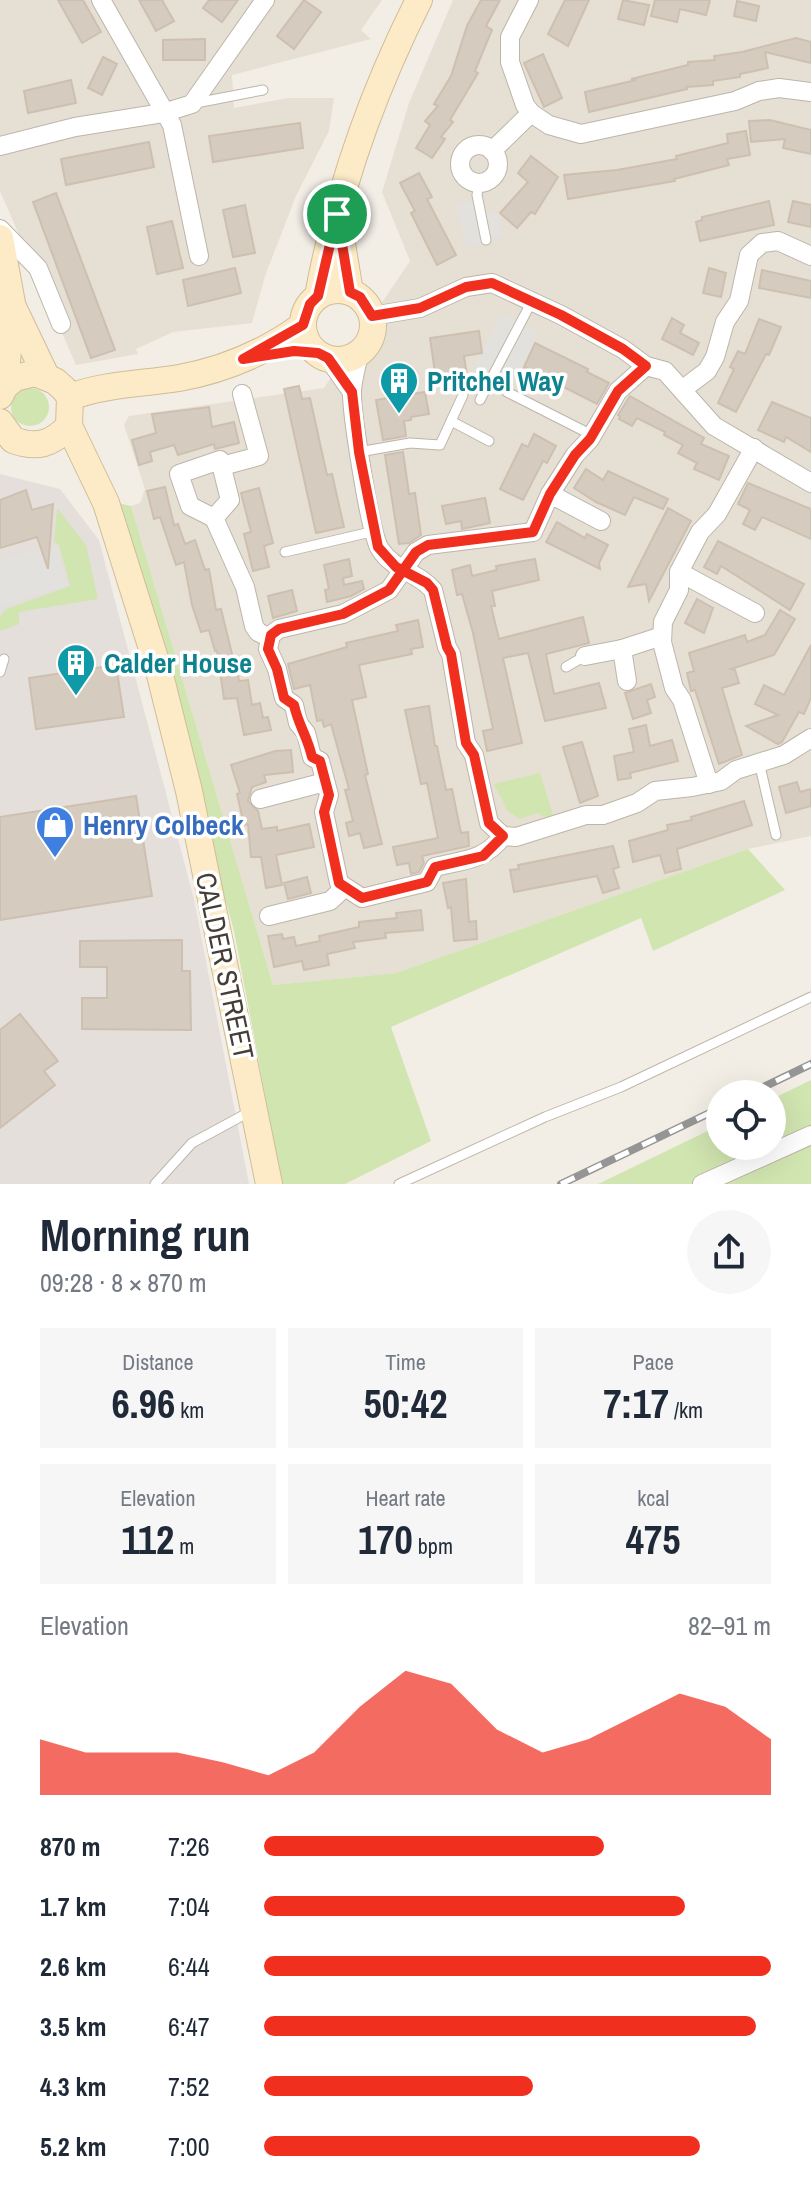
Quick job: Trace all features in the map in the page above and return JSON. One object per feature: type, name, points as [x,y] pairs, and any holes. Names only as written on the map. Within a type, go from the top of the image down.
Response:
[{"type":"main road","points":[[318,296],[337,214],[372,104],[419,0]]},
{"type":"main road","points":[[337,214],[350,292]]},
{"type":"main road","points":[[0,238],[12,303],[46,376]]},
{"type":"main road","points":[[243,359],[272,353],[339,360],[359,353],[371,337],[372,316],[360,297],[350,292],[328,291],[310,304],[303,325],[310,346],[323,356]]},
{"type":"main road","points":[[2,391],[12,303]]},
{"type":"main road","points":[[2,391],[24,375],[35,373],[55,381],[70,397],[93,388],[180,378],[221,369],[303,325]]},
{"type":"main road","name":"CALDER STREET","points":[[70,397],[69,426],[106,503],[159,671],[189,791],[269,1184]]},
{"type":"main road","points":[[4,435],[35,446],[48,443],[69,426]]},
{"type":"main road","name":"CALDER STREET","points":[[48,443],[92,475]]},
{"type":"street","points":[[101,0],[172,125],[199,256]]},
{"type":"street","points":[[0,146],[75,127],[163,113],[192,104],[265,0]]},
{"type":"street","points":[[529,0],[510,37],[510,62],[525,105],[549,125],[581,134],[735,101],[759,91],[779,88],[811,92]]},
{"type":"street","points":[[492,151],[531,113]]},
{"type":"street","points":[[475,145],[492,151],[497,162],[495,174],[479,183],[463,175],[461,157],[475,145]]},
{"type":"street","points":[[0,229],[38,268],[61,324]]},
{"type":"street","points":[[683,389],[707,371],[715,357],[725,322],[739,301],[749,255],[762,243],[778,241],[811,256]]},
{"type":"street","points":[[372,316],[420,308],[466,287],[492,283],[561,315],[611,342],[646,366],[665,371],[714,426],[811,483]]},
{"type":"street","points":[[359,353],[352,392],[359,452],[378,547],[396,567],[427,583],[433,590],[451,654],[466,743],[474,755],[489,823],[503,836],[516,837],[586,815],[603,815],[637,803],[655,791],[709,784],[759,762],[784,755],[811,738]]},
{"type":"street","points":[[323,356],[352,392]]},
{"type":"street","points":[[503,836],[483,856],[435,867],[427,882],[362,898],[344,888],[339,883],[324,812],[329,795],[320,761],[312,757],[294,705],[284,698],[268,649],[270,638],[279,629],[343,614],[389,590],[416,552],[428,545],[533,532],[550,494],[592,435],[618,391],[646,366]]},
{"type":"street","points":[[222,466],[259,456],[242,394]]},
{"type":"street","points":[[709,784],[682,700],[674,688],[662,636],[663,622],[679,590],[679,572],[700,532],[717,514],[754,448]]},
{"type":"street","points":[[214,518],[230,500],[220,460],[179,474],[190,506],[214,518],[245,587],[254,626],[270,638]]},
{"type":"street","points":[[550,494],[601,521]]},
{"type":"street","points":[[679,572],[755,613]]},
{"type":"street","points":[[585,656],[622,649],[662,636]]},
{"type":"street","points":[[622,649],[627,681]]},
{"type":"street","points":[[260,799],[325,782]]},
{"type":"street","points":[[269,916],[330,901],[344,888]]},
{"type":"street","points":[[702,1184],[811,1135]]},
{"type":"lane","points":[[192,104],[263,90]]},
{"type":"lane","points":[[479,183],[477,195],[486,240]]},
{"type":"lane","points":[[480,400],[531,303]]},
{"type":"lane","points":[[507,392],[592,435]]},
{"type":"lane","points":[[359,452],[410,443],[440,445],[463,395]]},
{"type":"lane","points":[[451,421],[489,441]]},
{"type":"lane","points":[[285,552],[375,531]]},
{"type":"lane","points":[[566,667],[585,656]]},
{"type":"lane","points":[[0,672],[4,659]]},
{"type":"lane","points":[[759,762],[776,835]]},
{"type":"lane","points":[[399,1184],[545,1117],[621,1087],[811,997]]},
{"type":"lane","points":[[155,1184],[192,1143],[253,1103]]},
{"type":"shaded area","points":[[0,0],[382,0],[361,30],[371,39],[232,75],[234,108],[288,98],[334,98],[329,131],[296,196],[265,276],[252,323],[173,332],[136,349],[138,354],[76,365],[0,191]]},
{"type":"shaded area","points":[[453,0],[811,0],[811,836],[748,849],[396,973],[273,985],[131,506],[140,503],[145,489],[124,425],[129,416],[324,388],[410,261],[382,192],[409,103]]},
{"type":"shaded area","points":[[483,198],[484,213],[498,212],[503,236],[467,247],[456,205]]},
{"type":"shaded area","points":[[502,314],[539,333],[513,383],[501,378],[493,392],[469,379]]},
{"type":"shaded area","points":[[0,474],[60,489],[99,540],[194,899],[249,1184],[0,1184]]},
{"type":"shaded area","points":[[57,547],[67,586],[0,605],[0,560]]},
{"type":"green space","points":[[30,388],[43,394],[49,407],[43,420],[30,426],[17,420],[11,407],[17,394]]},
{"type":"green space","points":[[118,503],[131,506],[273,985],[396,973],[748,849],[785,890],[653,951],[641,918],[391,1027],[431,1141],[345,1184],[282,1184],[234,931]]},
{"type":"green space","points":[[57,508],[86,545],[98,599],[19,612],[19,624],[0,631],[0,616],[6,609],[70,586],[59,545],[54,542]]},
{"type":"green space","points":[[540,773],[553,815],[545,817],[538,813],[520,819],[506,810],[494,784]]},
{"type":"green space","points":[[811,1080],[811,1184],[598,1184],[706,1132],[706,1160],[786,1160],[786,1092]]},
{"type":"building","points":[[58,0],[83,0],[101,32],[82,43]]},
{"type":"building","points":[[139,0],[162,0],[174,21],[156,31]]},
{"type":"building","points":[[209,0],[238,0],[222,22],[203,8]]},
{"type":"building","points":[[304,0],[321,12],[294,49],[277,36]]},
{"type":"building","points":[[481,0],[500,0],[486,26],[492,30],[475,71],[478,73],[432,158],[416,148],[430,125],[425,121],[438,106],[434,104],[451,76],[467,26]]},
{"type":"building","points":[[565,0],[589,0],[568,46],[548,34]]},
{"type":"building","points":[[623,0],[649,5],[644,25],[618,19]]},
{"type":"building","points":[[655,0],[710,0],[706,15],[680,9],[677,22],[651,16]]},
{"type":"building","points":[[737,1],[759,6],[756,21],[734,16]]},
{"type":"building","points":[[796,38],[811,42],[811,63],[765,52],[768,68],[713,81],[713,85],[686,87],[589,112],[585,92],[688,65],[688,62],[715,60],[714,56]]},
{"type":"building","points":[[205,39],[205,60],[163,60],[163,40]]},
{"type":"building","points":[[543,54],[562,98],[544,107],[524,63]]},
{"type":"building","points":[[103,57],[117,64],[102,95],[88,88]]},
{"type":"building","points":[[71,80],[76,103],[28,113],[24,91]]},
{"type":"building","points":[[770,120],[811,130],[811,154],[783,148],[785,139],[751,142],[749,121]]},
{"type":"building","points":[[300,123],[303,148],[213,162],[209,136]]},
{"type":"building","points":[[746,131],[750,155],[727,159],[729,165],[675,181],[568,199],[564,175],[617,170],[677,159],[676,156],[728,143],[727,134]]},
{"type":"building","points":[[149,142],[154,167],[66,185],[61,159]]},
{"type":"building","points":[[531,156],[558,177],[535,214],[531,212],[517,228],[500,213],[528,182],[518,173]]},
{"type":"building","points":[[419,173],[432,197],[427,199],[456,255],[437,265],[400,183]]},
{"type":"building","points":[[56,193],[115,350],[91,358],[33,202]]},
{"type":"building","points":[[769,201],[774,225],[700,241],[696,222],[702,217]]},
{"type":"building","points":[[793,201],[811,205],[811,227],[788,222]]},
{"type":"building","points":[[245,205],[255,253],[233,257],[223,210]]},
{"type":"building","points":[[172,221],[183,268],[157,274],[147,227]]},
{"type":"building","points":[[235,268],[241,293],[188,306],[183,280]]},
{"type":"building","points":[[709,268],[726,273],[721,297],[703,293]]},
{"type":"building","points":[[762,270],[811,281],[811,298],[759,288]]},
{"type":"building","points":[[672,318],[684,325],[680,333],[699,343],[693,355],[662,339]]},
{"type":"building","points":[[759,319],[781,327],[769,355],[766,354],[736,412],[718,403],[734,369],[730,367],[738,351],[745,354]]},
{"type":"building","points":[[479,331],[482,353],[464,356],[467,376],[436,380],[430,338]]},
{"type":"building","points":[[535,343],[609,383],[597,404],[524,367]]},
{"type":"building","points":[[299,386],[302,399],[310,398],[327,475],[332,474],[344,527],[316,533],[284,389]]},
{"type":"building","name":"Pritchel Way","points":[[425,392],[429,414],[404,421],[406,436],[383,440],[376,400]]},
{"type":"building","points":[[630,396],[704,438],[701,444],[729,456],[719,480],[694,469],[697,463],[678,453],[683,445],[664,435],[665,432],[637,418],[632,426],[619,419],[618,415]]},
{"type":"building","points":[[772,402],[811,418],[811,452],[786,437],[784,442],[758,430]]},
{"type":"building","points":[[209,407],[212,427],[234,422],[239,443],[215,449],[214,444],[178,455],[174,445],[150,452],[152,461],[139,465],[132,440],[156,433],[152,414]]},
{"type":"building","points":[[534,434],[556,446],[547,463],[543,461],[523,500],[500,489],[522,444],[528,447]]},
{"type":"building","points":[[403,452],[409,494],[415,493],[421,535],[409,543],[399,544],[385,455]]},
{"type":"building","points":[[586,469],[603,480],[608,471],[668,499],[663,509],[634,497],[625,515],[574,488]]},
{"type":"building","points":[[748,483],[811,509],[811,539],[762,517],[755,530],[743,524],[750,510],[738,504]]},
{"type":"building","points":[[165,487],[174,525],[178,524],[185,544],[195,540],[205,570],[209,569],[216,610],[221,609],[239,681],[248,680],[252,705],[260,703],[263,718],[268,717],[271,730],[244,735],[237,698],[224,699],[217,651],[209,630],[201,632],[184,562],[176,565],[160,517],[154,519],[147,491]]},
{"type":"building","points":[[259,488],[273,543],[264,546],[269,567],[253,571],[244,534],[251,532],[241,493]]},
{"type":"building","points":[[26,490],[32,510],[53,504],[48,569],[37,537],[0,548],[0,500]]},
{"type":"building","points":[[485,498],[490,523],[462,529],[461,521],[446,524],[442,506]]},
{"type":"building","points":[[668,508],[691,521],[649,601],[646,584],[628,587]]},
{"type":"building","points":[[557,522],[585,538],[587,534],[608,545],[599,563],[600,569],[546,542]]},
{"type":"building","points":[[718,541],[804,584],[790,610],[721,566],[717,574],[704,567]]},
{"type":"building","points":[[349,559],[352,576],[343,578],[344,585],[362,581],[364,589],[327,602],[325,590],[329,589],[324,565]]},
{"type":"building","points":[[535,559],[539,580],[492,591],[495,606],[491,606],[499,639],[583,617],[589,643],[546,654],[554,694],[599,683],[606,708],[545,721],[528,653],[503,658],[522,743],[487,751],[483,731],[493,729],[473,633],[462,594],[457,595],[452,570],[470,565],[472,576],[497,570],[496,566]]},
{"type":"building","points":[[292,590],[297,611],[273,618],[268,596]]},
{"type":"building","points":[[697,599],[713,608],[704,633],[685,623]]},
{"type":"building","points":[[780,610],[795,619],[774,655],[731,669],[735,670],[739,683],[722,688],[742,755],[719,764],[695,690],[691,691],[687,673],[694,671],[689,653],[745,635],[747,642],[765,635]]},
{"type":"building","points":[[418,620],[423,647],[411,649],[412,654],[359,665],[366,697],[352,700],[368,774],[365,775],[382,844],[364,848],[360,833],[349,836],[346,823],[353,821],[345,790],[349,789],[331,724],[324,727],[322,720],[317,721],[310,685],[294,689],[288,664],[347,647],[346,643],[398,631],[396,625]]},
{"type":"building","points":[[811,645],[811,698],[804,714],[799,712],[778,744],[746,726],[778,715],[755,704],[764,685],[784,695]]},
{"type":"building","name":"Calder House","points":[[116,665],[124,717],[36,729],[29,678]]},
{"type":"building","points":[[651,684],[655,697],[647,700],[651,713],[633,719],[625,693]]},
{"type":"building","points":[[429,706],[446,790],[452,789],[461,833],[468,832],[469,846],[422,856],[424,863],[419,872],[411,874],[409,863],[397,865],[393,847],[438,838],[427,783],[421,784],[405,710]]},
{"type":"building","points":[[646,725],[650,746],[672,740],[678,761],[630,773],[631,778],[618,780],[614,756],[634,752],[629,729]]},
{"type":"building","points":[[582,742],[598,796],[580,803],[563,747]]},
{"type":"building","points":[[291,750],[293,772],[264,775],[266,782],[252,787],[248,801],[258,811],[262,829],[277,827],[277,831],[309,824],[314,847],[276,855],[282,885],[266,888],[261,857],[251,857],[248,824],[244,825],[237,794],[240,793],[231,765],[275,751]]},
{"type":"building","points":[[797,782],[800,792],[811,789],[811,806],[786,813],[779,787]]},
{"type":"building","points":[[136,796],[152,896],[0,920],[0,817]]},
{"type":"building","points":[[744,801],[752,825],[677,849],[681,869],[665,873],[660,855],[633,862],[629,841],[668,830],[667,825],[692,820],[691,817]]},
{"type":"building","points":[[613,846],[619,867],[613,869],[619,888],[603,893],[597,876],[514,892],[510,870],[519,869],[518,865]]},
{"type":"building","points":[[307,877],[311,893],[288,899],[284,883]]},
{"type":"building","points":[[466,879],[469,922],[476,921],[477,939],[454,941],[451,907],[448,908],[443,883]]},
{"type":"building","points":[[421,910],[423,930],[385,933],[386,938],[353,942],[355,948],[327,954],[329,965],[304,970],[302,961],[274,967],[268,936],[282,934],[283,939],[294,937],[296,946],[320,941],[319,936],[359,927],[359,922],[397,918],[396,913]]},
{"type":"building","points":[[182,940],[182,971],[190,971],[191,1030],[82,1029],[82,998],[107,998],[107,967],[80,967],[80,941]]},
{"type":"building","points":[[20,1014],[58,1061],[44,1071],[55,1085],[0,1128],[0,1030]]},
{"type":"railway","points":[[778,1080],[811,1064]]},
{"type":"railway","points":[[561,1184],[706,1115]]},
{"type":"place","name":"Pritchel Way","points":[[399,415]]},
{"type":"place","name":"Calder House","points":[[76,697]]},
{"type":"place","name":"Henry Colbeck","points":[[55,859]]},
{"type":"route","points":[[337,214],[318,296],[310,304],[303,325],[243,359],[294,351],[318,353],[328,358],[352,392],[359,452],[378,547],[396,567],[403,571],[414,577],[427,583],[433,590],[451,654],[466,743],[474,755],[489,823],[503,836],[483,856],[435,867],[427,882],[362,898],[339,883],[324,812],[329,795],[320,761],[312,757],[294,705],[284,698],[268,649],[271,635],[279,629],[343,614],[389,590],[398,580],[403,571],[416,552],[428,545],[533,532],[550,494],[575,455],[590,439],[618,391],[646,366],[623,349],[561,315],[492,283],[466,287],[420,308],[372,316],[368,305],[350,292],[337,214]]}]
